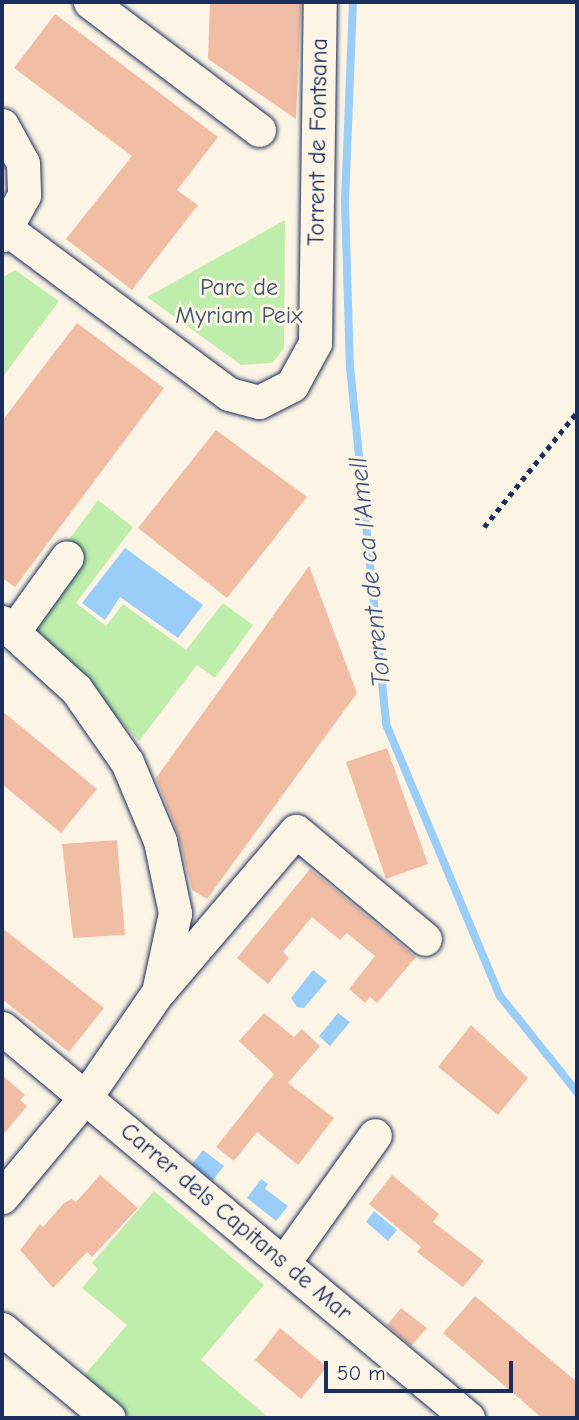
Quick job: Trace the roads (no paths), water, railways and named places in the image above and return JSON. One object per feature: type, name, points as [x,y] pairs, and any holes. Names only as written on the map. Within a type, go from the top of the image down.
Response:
[{"type":"street","points":[[90,2],[259,130]]},
{"type":"street","name":"Torrent de Fontsana","points":[[5,232],[229,394],[259,402],[278,393],[303,372],[315,343],[320,2]]},
{"type":"street","points":[[2,125],[23,163],[24,195],[5,232]]},
{"type":"street","points":[[67,556],[7,627],[76,689],[120,752],[160,841],[175,913],[158,992]]},
{"type":"street","points":[[2,1197],[87,1095],[121,1050],[158,992],[296,831],[425,939]]},
{"type":"street","name":"Carrer dels Capitans de Mar","points":[[2,1028],[87,1095],[468,1418]]},
{"type":"street","points":[[284,1262],[375,1135]]},
{"type":"street","points":[[2,1329],[109,1418]]},
{"type":"water","points":[[125,548],[203,605],[178,638],[120,597],[105,620],[82,603]]},
{"type":"water","points":[[313,970],[327,981],[304,1008],[297,1007],[291,998]]},
{"type":"water","points":[[338,1013],[350,1022],[330,1046],[319,1036]]},
{"type":"water","points":[[203,1150],[224,1166],[212,1181],[192,1164]]},
{"type":"water","points":[[261,1179],[268,1184],[265,1189],[288,1206],[276,1221],[247,1198]]},
{"type":"water","points":[[374,1211],[397,1230],[388,1241],[366,1222]]},
{"type":"waterway","name":"Torrent de ca l'Amell","points":[[353,2],[345,202],[350,367],[386,724],[500,996],[577,1092]]},
{"type":"park label","name":"Parc de Myriam Peix","points":[[239,302]]}]
